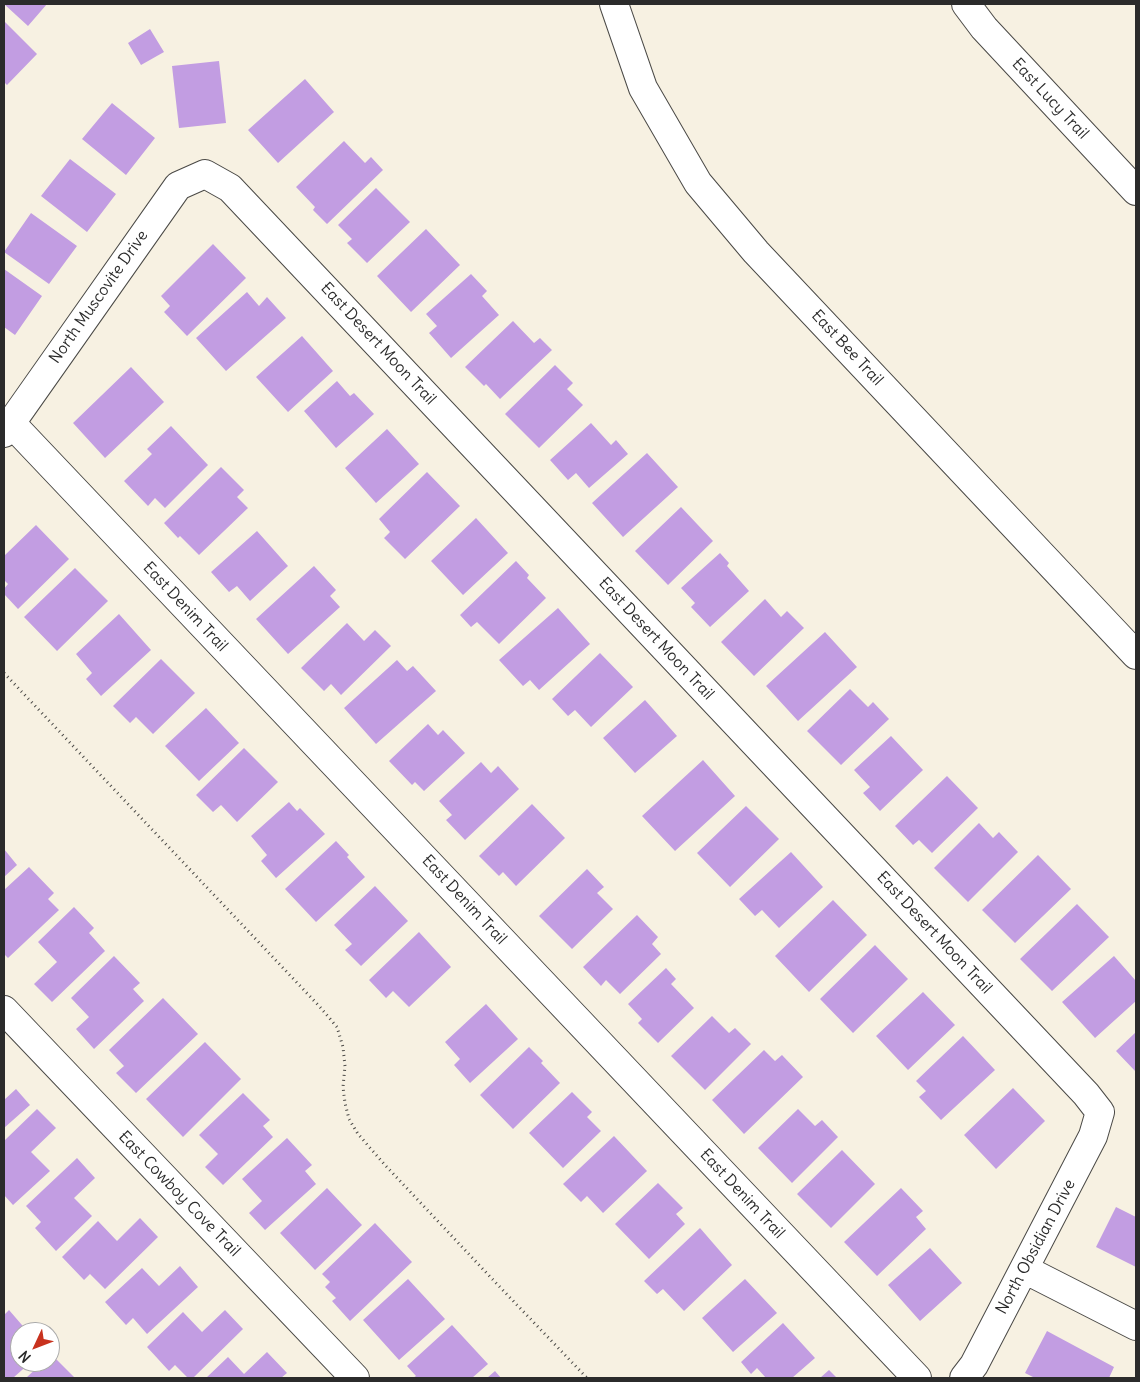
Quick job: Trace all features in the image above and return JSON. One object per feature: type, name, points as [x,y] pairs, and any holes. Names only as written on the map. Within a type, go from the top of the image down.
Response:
[{"type":"street","name":"East Bee Trail","points":[[614,4],[642,88],[698,183],[756,252],[1136,654]]},
{"type":"street","name":"East Lucy Trail","points":[[966,4],[984,28],[1134,185]]},
{"type":"street","name":"North Muscovite Drive","points":[[7,428],[178,186],[205,174]]},
{"type":"street","name":"East Desert Moon Trail","points":[[205,174],[230,188],[1086,1094],[1100,1112]]},
{"type":"street","name":"East Denim Trail","points":[[7,428],[917,1378]]},
{"type":"street","name":"East Cowboy Cove Trail","points":[[4,1010],[355,1378]]},
{"type":"street","name":"North Obsidian Drive","points":[[964,1378],[974,1365],[1093,1136],[1100,1112]]},
{"type":"street","points":[[1024,1268],[1136,1326]]},
{"type":"path","points":[[4,673],[320,1007],[336,1027],[343,1047],[345,1103],[349,1119],[358,1134],[496,1283],[588,1378]]},
{"type":"building","points":[[4,4],[47,4],[28,26]]},
{"type":"building","points":[[4,21],[37,54],[7,85],[4,82]]},
{"type":"building","points":[[150,29],[164,52],[141,65],[128,43]]},
{"type":"building","points":[[219,61],[226,123],[179,128],[172,66]]},
{"type":"building","points":[[305,79],[334,112],[278,163],[248,130]]},
{"type":"building","points":[[112,103],[155,138],[126,175],[82,139]]},
{"type":"building","points":[[344,141],[365,163],[371,157],[383,170],[327,224],[313,210],[315,207],[296,187]]},
{"type":"building","points":[[70,159],[116,194],[87,232],[41,196]]},
{"type":"building","points":[[376,188],[410,222],[367,263],[347,243],[352,239],[338,225]]},
{"type":"building","points":[[31,213],[77,246],[49,284],[4,252]]},
{"type":"building","points":[[426,229],[460,265],[411,312],[377,276]]},
{"type":"building","points":[[213,244],[246,278],[187,336],[164,312],[170,306],[161,296]]},
{"type":"building","points":[[4,269],[42,296],[15,335],[4,327]]},
{"type":"building","points":[[471,274],[487,291],[482,296],[499,315],[451,358],[429,333],[437,326],[426,314]]},
{"type":"building","points":[[247,292],[259,306],[267,297],[286,318],[226,371],[196,338]]},
{"type":"building","points":[[513,321],[534,343],[540,338],[552,350],[500,399],[486,384],[484,386],[465,367]]},
{"type":"building","points":[[302,336],[333,371],[288,412],[256,377]]},
{"type":"building","points":[[555,365],[573,383],[567,389],[583,405],[539,448],[505,414]]},
{"type":"building","points":[[131,367],[164,402],[105,458],[73,423]]},
{"type":"building","points":[[337,381],[350,396],[354,393],[374,414],[336,448],[304,411]]},
{"type":"building","points":[[591,423],[611,445],[616,440],[628,454],[589,488],[576,473],[568,480],[550,460]]},
{"type":"building","points":[[171,426],[208,465],[165,508],[155,498],[148,506],[124,481],[152,454],[147,449]]},
{"type":"building","points":[[387,429],[419,464],[376,503],[345,468]]},
{"type":"building","points":[[647,453],[678,487],[623,537],[592,503]]},
{"type":"building","points":[[221,467],[244,490],[237,497],[248,508],[199,555],[180,536],[178,538],[164,523]]},
{"type":"building","points":[[427,472],[460,506],[405,559],[384,538],[390,532],[379,519]]},
{"type":"building","points":[[681,507],[713,541],[668,585],[635,551]]},
{"type":"building","points":[[476,518],[508,553],[463,595],[431,561]]},
{"type":"building","points":[[36,525],[69,559],[18,609],[4,594],[4,589],[8,584],[4,580],[4,556]]},
{"type":"building","points":[[257,531],[288,566],[250,601],[237,586],[229,592],[211,572]]},
{"type":"building","points":[[720,553],[729,563],[727,566],[749,591],[710,627],[691,607],[695,603],[681,588]]},
{"type":"building","points":[[516,561],[529,575],[527,578],[546,598],[499,644],[477,622],[471,627],[460,615]]},
{"type":"building","points":[[314,566],[336,590],[330,596],[340,607],[288,654],[256,619]]},
{"type":"building","points":[[75,568],[108,601],[57,651],[24,617]]},
{"type":"building","points":[[765,599],[781,617],[787,611],[804,628],[754,676],[721,642]]},
{"type":"building","points":[[558,608],[590,644],[539,690],[530,680],[523,686],[499,660]]},
{"type":"building","points":[[119,614],[151,650],[101,696],[86,679],[92,673],[76,654]]},
{"type":"building","points":[[347,623],[364,641],[375,630],[391,646],[341,695],[331,684],[324,691],[301,668]]},
{"type":"building","points":[[825,632],[857,667],[798,721],[766,686]]},
{"type":"building","points":[[600,653],[633,687],[591,727],[575,710],[568,716],[552,699]]},
{"type":"building","points":[[161,659],[195,693],[153,734],[136,717],[130,723],[113,706]]},
{"type":"building","points":[[397,660],[407,671],[413,666],[436,691],[376,744],[344,708]]},
{"type":"building","points":[[850,689],[868,707],[873,702],[889,719],[841,765],[807,731]]},
{"type":"building","points":[[645,700],[677,736],[635,773],[603,738]]},
{"type":"building","points":[[206,708],[239,743],[199,781],[165,746]]},
{"type":"building","points":[[428,724],[438,735],[443,730],[465,753],[424,791],[415,782],[412,785],[389,761]]},
{"type":"building","points":[[891,736],[923,770],[880,811],[863,793],[870,787],[854,770]]},
{"type":"building","points":[[244,748],[278,782],[237,822],[221,805],[213,812],[196,795]]},
{"type":"building","points":[[703,760],[735,796],[675,851],[642,816]]},
{"type":"building","points":[[481,762],[491,773],[498,766],[519,789],[465,840],[446,820],[452,815],[439,801]]},
{"type":"building","points":[[947,776],[978,808],[932,853],[919,840],[913,845],[895,826]]},
{"type":"building","points":[[289,802],[297,811],[300,808],[325,834],[276,878],[261,861],[267,855],[251,836]]},
{"type":"building","points":[[532,804],[565,838],[516,886],[503,872],[499,876],[479,856]]},
{"type":"building","points":[[746,806],[779,839],[730,887],[697,853]]},
{"type":"building","points":[[979,823],[993,838],[999,832],[1018,852],[968,902],[934,868]]},
{"type":"building","points":[[336,841],[365,877],[316,922],[285,889]]},
{"type":"building","points":[[4,849],[17,865],[4,877]]},
{"type":"building","points":[[791,852],[823,887],[779,928],[762,910],[755,916],[739,899]]},
{"type":"building","points":[[1038,855],[1071,889],[1015,943],[982,910]]},
{"type":"building","points":[[29,867],[54,893],[48,899],[59,910],[8,958],[4,954],[4,890]]},
{"type":"building","points":[[587,869],[604,887],[597,893],[613,909],[572,949],[539,916]]},
{"type":"building","points":[[375,886],[408,921],[361,966],[345,950],[352,944],[334,925]]},
{"type":"building","points":[[833,900],[867,935],[809,992],[775,956]]},
{"type":"building","points":[[1077,904],[1109,937],[1052,991],[1020,959]]},
{"type":"building","points":[[74,907],[94,928],[89,933],[105,951],[52,1002],[34,984],[57,962],[38,942]]},
{"type":"building","points":[[637,915],[658,937],[652,944],[661,954],[620,994],[606,980],[601,986],[583,967]]},
{"type":"building","points":[[419,932],[451,967],[409,1007],[393,991],[386,998],[369,980]]},
{"type":"building","points":[[875,945],[908,979],[853,1033],[820,999]]},
{"type":"building","points":[[114,956],[140,983],[133,989],[144,1001],[94,1049],[76,1029],[89,1017],[71,998]]},
{"type":"building","points":[[1114,956],[1136,981],[1136,1001],[1095,1038],[1062,1002]]},
{"type":"building","points":[[666,968],[676,979],[671,984],[694,1008],[658,1043],[638,1023],[642,1019],[628,1004]]},
{"type":"building","points":[[923,992],[955,1025],[908,1070],[876,1036]]},
{"type":"building","points":[[163,998],[198,1034],[136,1093],[116,1073],[124,1066],[109,1050]]},
{"type":"building","points":[[486,1004],[518,1039],[470,1083],[454,1065],[460,1059],[445,1042]]},
{"type":"building","points":[[712,1016],[729,1033],[735,1028],[751,1044],[705,1090],[671,1056]]},
{"type":"building","points":[[1136,1032],[1136,1072],[1116,1051]]},
{"type":"building","points":[[963,1036],[995,1070],[941,1120],[919,1097],[926,1091],[916,1081]]},
{"type":"building","points":[[205,1042],[241,1079],[183,1137],[146,1099]]},
{"type":"building","points":[[529,1047],[560,1083],[513,1129],[480,1095]]},
{"type":"building","points":[[764,1050],[775,1061],[782,1055],[803,1077],[744,1134],[712,1100]]},
{"type":"building","points":[[1013,1088],[1045,1121],[996,1169],[964,1135]]},
{"type":"building","points":[[16,1089],[30,1105],[4,1128],[4,1100]]},
{"type":"building","points":[[572,1092],[592,1112],[587,1117],[601,1131],[563,1168],[529,1133]]},
{"type":"building","points":[[243,1093],[270,1120],[263,1126],[273,1137],[223,1185],[205,1167],[218,1154],[199,1135]]},
{"type":"building","points":[[37,1109],[56,1128],[31,1152],[50,1171],[13,1205],[4,1195],[4,1141]]},
{"type":"building","points":[[798,1109],[815,1126],[822,1120],[838,1137],[792,1183],[758,1148]]},
{"type":"building","points":[[614,1136],[647,1171],[603,1213],[587,1196],[581,1202],[563,1184]]},
{"type":"building","points":[[287,1138],[312,1165],[305,1171],[316,1184],[265,1230],[249,1213],[262,1201],[242,1179]]},
{"type":"building","points":[[842,1150],[875,1184],[831,1228],[797,1194]]},
{"type":"building","points":[[77,1158],[95,1178],[74,1198],[92,1216],[56,1251],[35,1228],[41,1222],[26,1206]]},
{"type":"building","points":[[658,1183],[683,1208],[676,1214],[685,1224],[649,1259],[615,1224]]},
{"type":"building","points":[[327,1188],[362,1225],[315,1270],[280,1233]]},
{"type":"building","points":[[901,1188],[923,1211],[916,1217],[926,1229],[877,1276],[844,1242]]},
{"type":"building","points":[[1116,1207],[1136,1217],[1136,1267],[1096,1247]]},
{"type":"building","points":[[140,1218],[158,1237],[105,1289],[90,1274],[84,1280],[62,1257],[98,1221],[117,1241]]},
{"type":"building","points":[[375,1223],[412,1262],[350,1321],[332,1301],[336,1298],[325,1287],[330,1282],[322,1274]]},
{"type":"building","points":[[700,1228],[732,1265],[684,1311],[663,1289],[657,1294],[644,1281]]},
{"type":"building","points":[[930,1248],[962,1283],[920,1321],[888,1285]]},
{"type":"building","points":[[180,1266],[198,1287],[147,1334],[133,1318],[126,1325],[105,1302],[142,1268],[159,1286]]},
{"type":"building","points":[[408,1279],[445,1319],[399,1360],[363,1320]]},
{"type":"building","points":[[745,1279],[777,1313],[733,1352],[702,1318]]},
{"type":"building","points":[[9,1310],[19,1322],[10,1322],[10,1372],[20,1372],[13,1378],[4,1378],[4,1315]]},
{"type":"building","points":[[225,1310],[243,1329],[193,1378],[188,1378],[175,1365],[169,1371],[147,1347],[183,1312],[202,1332]]},
{"type":"building","points":[[783,1323],[815,1358],[792,1378],[766,1378],[757,1368],[751,1374],[741,1362]]},
{"type":"building","points":[[452,1325],[488,1364],[472,1378],[413,1378],[416,1376],[407,1366]]},
{"type":"building","points":[[1047,1331],[1114,1367],[1109,1378],[1035,1378],[1025,1373]]},
{"type":"building","points":[[267,1352],[287,1373],[281,1378],[206,1378],[228,1357],[244,1374]]},
{"type":"building","points":[[60,1363],[75,1378],[26,1378],[32,1372],[60,1372]]},
{"type":"building","points":[[829,1370],[837,1378],[820,1378]]},
{"type":"building","points":[[495,1371],[501,1378],[487,1378]]}]
